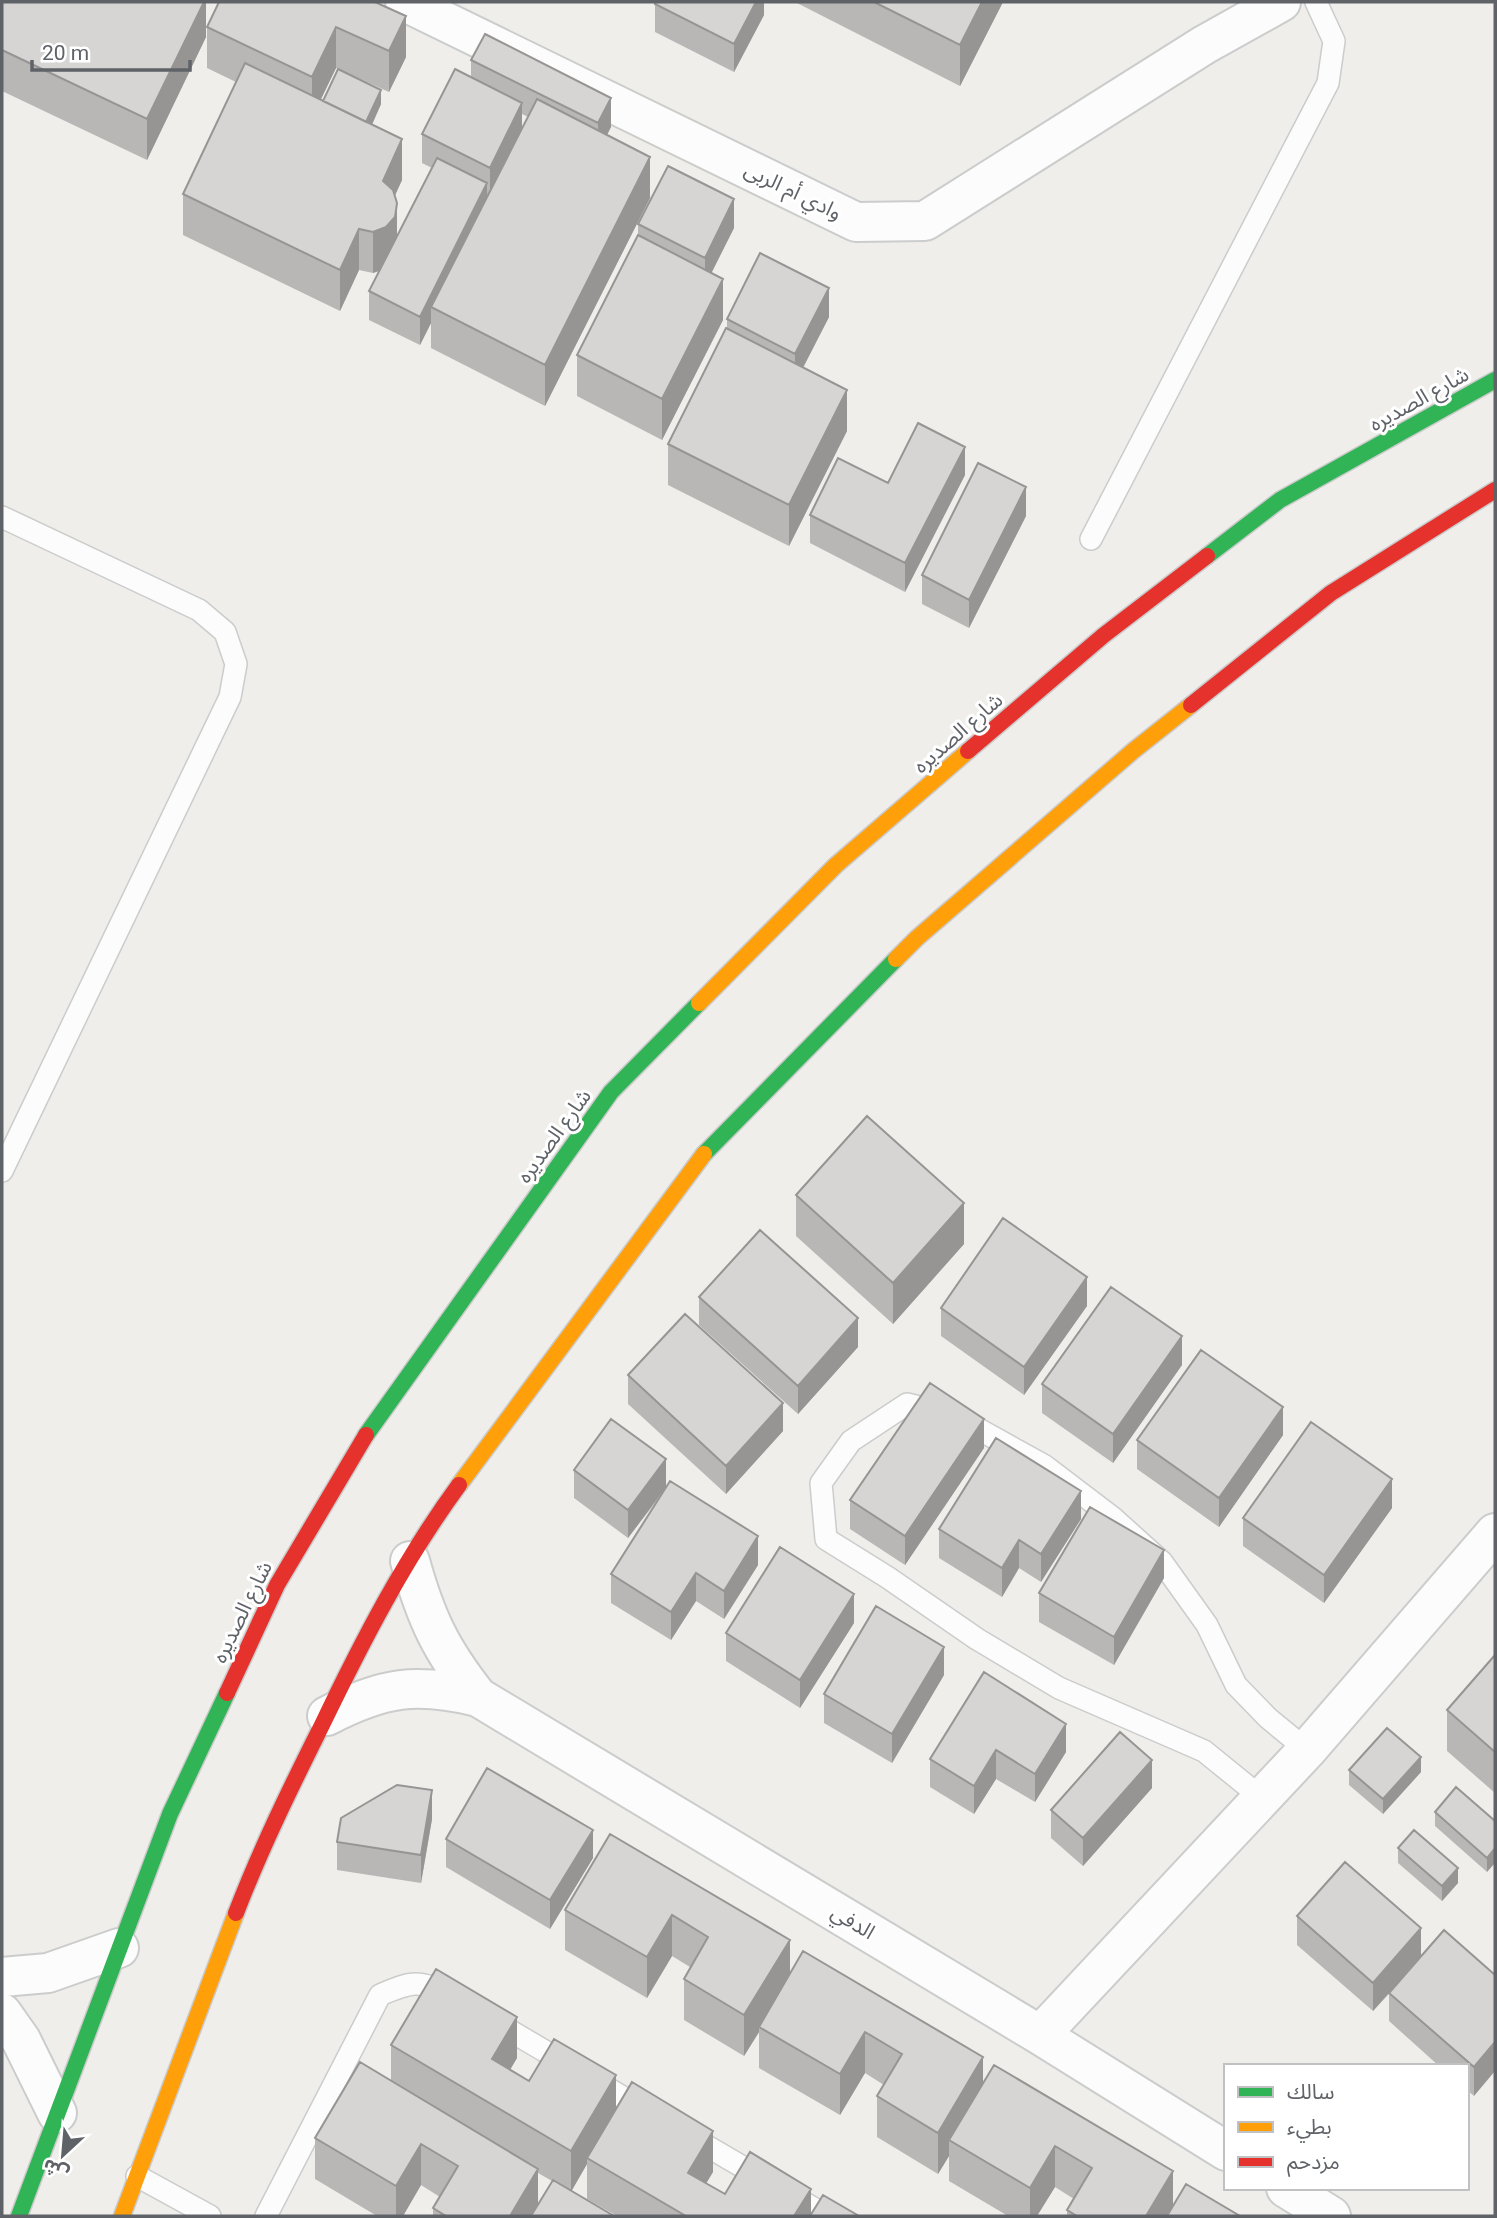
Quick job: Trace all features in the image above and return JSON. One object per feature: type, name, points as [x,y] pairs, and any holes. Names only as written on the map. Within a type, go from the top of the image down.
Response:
[{"type":"main road","name":"شارع الصديره","points":[[19,2216],[170,1814],[277,1585],[364,1437],[611,1092],[836,865],[1104,635],[1280,500],[1495,380]]},
{"type":"main road","points":[[122,2216],[259,1853],[370,1626],[442,1508],[702,1156],[917,938],[1133,751],[1331,593],[1495,490]]},
{"type":"street","name":"وادي أم الربى","points":[[405,2],[856,222],[925,221],[1204,45],[1281,2]]},
{"type":"street","points":[[1040,2035],[1307,1750],[1495,1533]]},
{"type":"street","name":"الدفي","points":[[410,1561],[432,1628],[453,1664],[478,1697]]},
{"type":"street","name":"الدفي","points":[[327,1716],[358,1700],[391,1690],[420,1687],[450,1690],[478,1697],[1040,2035],[1224,2150]]},
{"type":"street","points":[[2,1977],[48,1973],[119,1948]]},
{"type":"street","points":[[2,2013],[21,2040],[57,2113]]},
{"type":"street","points":[[1289,2190],[1331,2216]]},
{"type":"lane","points":[[1091,539],[1328,83],[1334,41],[1316,2]]},
{"type":"lane","points":[[2,517],[199,610],[225,632],[236,664],[230,697],[2,1171]]},
{"type":"lane","points":[[1262,1798],[1204,1751],[1059,1688],[977,1639],[826,1539],[821,1483],[851,1441],[907,1404],[953,1415],[1045,1466],[1112,1517],[1162,1562],[1206,1625],[1236,1685],[1268,1718],[1307,1750]]},
{"type":"lane","points":[[266,2216],[380,1995],[411,1982],[438,1989],[827,2216]]},
{"type":"lane","points":[[137,2176],[210,2216]]},
{"type":"building","points":[[2,2],[204,2],[147,119],[2,50]]},
{"type":"building","points":[[219,2],[375,2],[406,16],[389,51],[336,27],[312,77],[207,27]]},
{"type":"building","points":[[756,2],[734,44],[655,4]]},
{"type":"building","points":[[874,2],[982,2],[960,45]]},
{"type":"building","points":[[485,34],[611,98],[598,123],[471,60]]},
{"type":"building","points":[[245,63],[402,139],[383,181],[393,190],[397,203],[395,217],[386,227],[373,232],[359,229],[340,270],[183,194]]},
{"type":"building","points":[[338,69],[381,90],[366,122],[323,101]]},
{"type":"building","points":[[455,69],[522,103],[490,168],[422,134]]},
{"type":"building","points":[[537,99],[650,157],[545,365],[431,307]]},
{"type":"building","points":[[437,158],[487,183],[420,317],[369,291]]},
{"type":"building","points":[[668,166],[734,199],[705,258],[638,224]]},
{"type":"building","points":[[638,235],[723,279],[662,399],[577,355]]},
{"type":"building","points":[[760,253],[829,288],[795,354],[727,319]]},
{"type":"building","points":[[726,328],[847,390],[789,505],[668,444]]},
{"type":"building","points":[[918,423],[965,447],[905,563],[810,515],[838,458],[888,483]]},
{"type":"building","points":[[978,463],[1026,487],[969,600],[922,575]]},
{"type":"building","points":[[867,1116],[964,1203],[893,1283],[796,1195]]},
{"type":"building","points":[[1003,1218],[1087,1277],[1024,1367],[941,1308]]},
{"type":"building","points":[[760,1230],[858,1318],[798,1386],[699,1297]]},
{"type":"building","points":[[1111,1287],[1182,1336],[1113,1434],[1042,1384]]},
{"type":"building","points":[[685,1314],[783,1403],[726,1466],[628,1375]]},
{"type":"building","points":[[1201,1350],[1283,1407],[1219,1498],[1137,1440]]},
{"type":"building","points":[[930,1383],[984,1419],[905,1536],[850,1500]]},
{"type":"building","points":[[611,1419],[666,1459],[628,1510],[574,1470]]},
{"type":"building","points":[[1311,1422],[1392,1479],[1324,1575],[1243,1518]]},
{"type":"building","points":[[996,1438],[1081,1491],[1041,1554],[1019,1540],[1002,1568],[939,1529]]},
{"type":"building","points":[[670,1481],[758,1536],[724,1591],[696,1573],[671,1612],[611,1574]]},
{"type":"building","points":[[1090,1507],[1164,1550],[1114,1637],[1039,1593]]},
{"type":"building","points":[[780,1547],[854,1594],[800,1680],[726,1633]]},
{"type":"building","points":[[876,1606],[944,1647],[892,1734],[824,1694]]},
{"type":"building","points":[[1495,1655],[1495,1752],[1447,1710]]},
{"type":"building","points":[[984,1672],[1066,1724],[1035,1774],[996,1750],[974,1786],[930,1759]]},
{"type":"building","points":[[1387,1728],[1421,1757],[1383,1799],[1349,1770]]},
{"type":"building","points":[[1120,1732],[1152,1760],[1083,1838],[1051,1810]]},
{"type":"building","points":[[487,1768],[593,1830],[550,1900],[446,1839]]},
{"type":"building","points":[[397,1785],[432,1790],[421,1855],[337,1842],[341,1818]]},
{"type":"building","points":[[1456,1787],[1495,1821],[1495,1848],[1487,1858],[1435,1812]]},
{"type":"building","points":[[1414,1830],[1458,1868],[1442,1886],[1398,1848]]},
{"type":"building","points":[[610,1834],[790,1940],[744,2015],[684,1979],[708,1937],[672,1915],[647,1957],[565,1910]]},
{"type":"building","points":[[1345,1862],[1421,1928],[1373,1983],[1297,1916]]},
{"type":"building","points":[[1444,1930],[1495,1975],[1495,2042],[1474,2067],[1389,1993]]},
{"type":"building","points":[[803,1951],[983,2057],[938,2133],[877,2096],[902,2054],[865,2032],[840,2074],[759,2027]]},
{"type":"building","points":[[436,1969],[517,2017],[492,2059],[529,2081],[554,2039],[616,2075],[571,2151],[391,2045]]},
{"type":"building","points":[[360,2062],[538,2169],[510,2216],[446,2216],[433,2208],[458,2166],[421,2144],[396,2186],[315,2138]]},
{"type":"building","points":[[994,2065],[1173,2171],[1146,2216],[1077,2216],[1067,2210],[1092,2168],[1055,2146],[1030,2188],[949,2140]]},
{"type":"building","points":[[632,2082],[713,2131],[688,2173],[725,2194],[750,2152],[811,2189],[794,2216],[686,2216],[587,2158]]},
{"type":"building","points":[[553,2180],[614,2216],[531,2216]]},
{"type":"building","points":[[1186,2184],[1240,2216],[1167,2216]]},
{"type":"building","points":[[823,2195],[859,2216],[810,2216]]},
{"type":"traffic: fast","points":[[1207,556],[1280,500],[1495,380]]},
{"type":"traffic: fast","points":[[704,1154],[896,959]]},
{"type":"traffic: fast","points":[[366,1435],[611,1092],[699,1003]]},
{"type":"traffic: fast","points":[[19,2216],[170,1814],[227,1693]]},
{"type":"traffic: slow","points":[[896,959],[1133,751],[1191,705]]},
{"type":"traffic: slow","points":[[699,1003],[836,865],[968,751]]},
{"type":"traffic: slow","points":[[459,1485],[704,1154]]},
{"type":"traffic: slow","points":[[122,2216],[236,1913]]},
{"type":"traffic: jam","points":[[1191,705],[1331,593],[1495,490]]},
{"type":"traffic: jam","points":[[968,751],[1104,635],[1207,556]]},
{"type":"traffic: jam","points":[[227,1693],[277,1585],[366,1435]]},
{"type":"traffic: jam","points":[[236,1913],[277,1818],[368,1632],[420,1542],[459,1485]]}]
